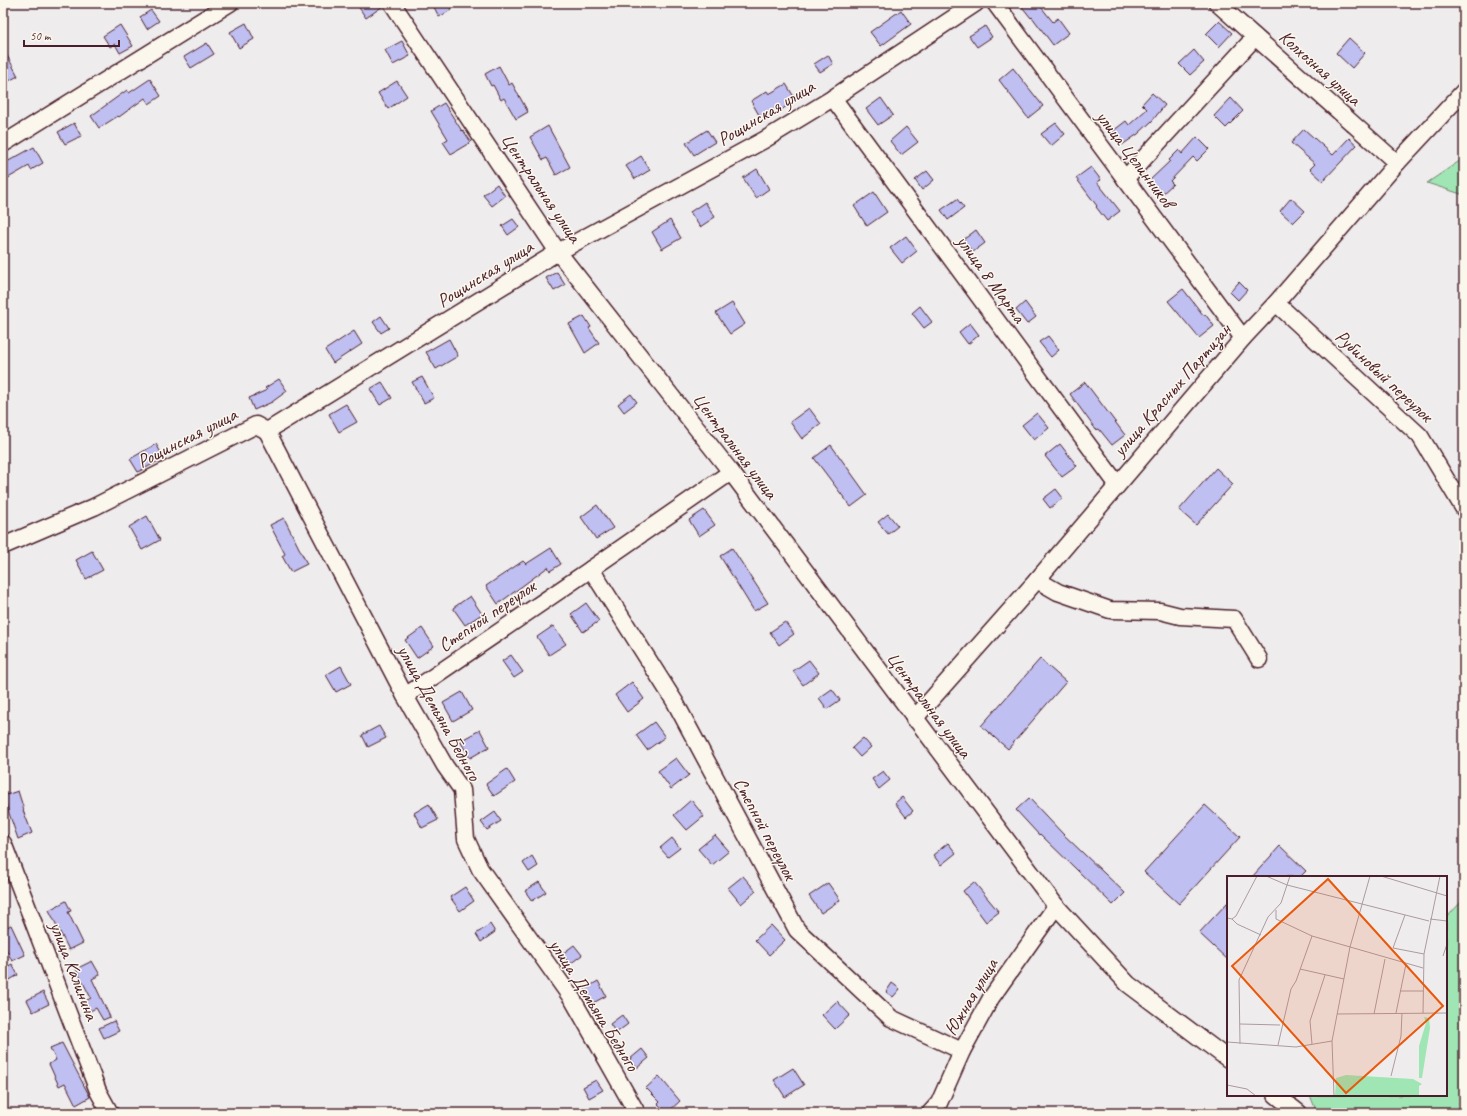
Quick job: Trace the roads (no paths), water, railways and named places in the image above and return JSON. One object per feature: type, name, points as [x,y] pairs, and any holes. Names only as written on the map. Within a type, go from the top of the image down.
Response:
[{"type":"street","points":[[3,144],[230,3]]},
{"type":"street","name":"Центральная улица","points":[[392,3],[558,252],[731,472],[914,719],[1056,906],[1128,984],[1227,1058]]},
{"type":"street","name":"Рощинская улица","points":[[3,546],[94,508],[256,425],[267,432],[558,252],[764,140],[833,98],[976,3]]},
{"type":"street","name":"улица Целинников","points":[[995,3],[1243,338]]},
{"type":"street","name":"Колхозная улица","points":[[1218,3],[1397,163]]},
{"type":"street","points":[[1125,179],[1255,37]]},
{"type":"street","name":"улица Красных Партизан","points":[[914,719],[1037,580],[1117,484],[1243,338],[1276,303],[1397,163],[1464,91]]},
{"type":"street","name":"улица 8 Марта","points":[[833,98],[1117,484]]},
{"type":"street","name":"Рубиновый переулок","points":[[1276,303],[1420,436],[1464,510]]},
{"type":"street","name":"улица Демьяна Бедного","points":[[267,432],[405,696],[445,766],[462,790],[466,840],[480,869],[572,1000],[637,1113]]},
{"type":"street","name":"Степной переулок","points":[[405,696],[731,472]]},
{"type":"street","name":"Степной переулок","points":[[591,569],[675,702],[797,930],[891,1018],[962,1051]]},
{"type":"street","points":[[1037,580],[1058,592],[1110,610],[1160,611],[1180,616],[1234,619],[1259,659]]},
{"type":"street","name":"улица Калинина","points":[[3,843],[98,1091],[110,1113]]},
{"type":"street","name":"Южная улица","points":[[930,1113],[939,1103],[962,1051],[991,998],[1056,906]]},
{"type":"street","points":[[1277,1096],[1299,1113]]}]
